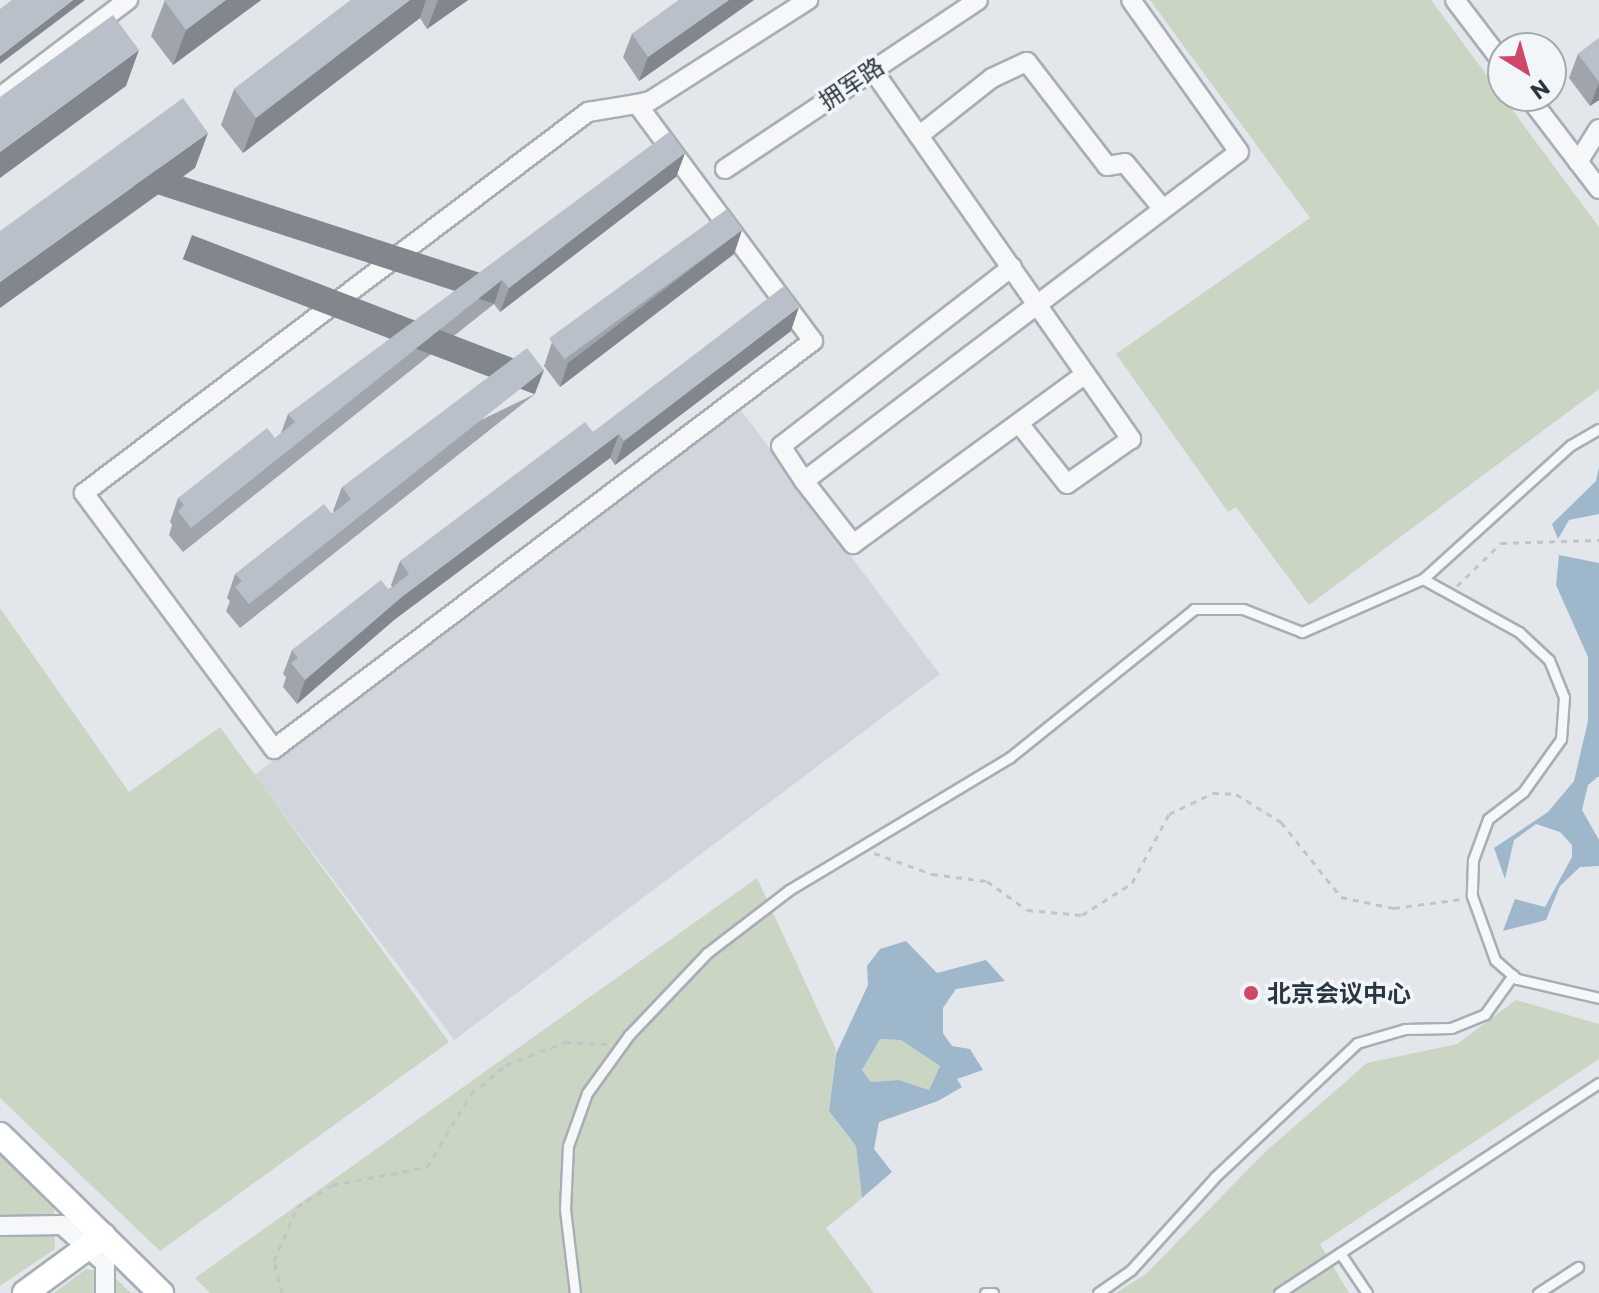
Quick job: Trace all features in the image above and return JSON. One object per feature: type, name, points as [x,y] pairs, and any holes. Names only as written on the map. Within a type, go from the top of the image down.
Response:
[{"type":"street","points":[[0,97],[128,0]]},
{"type":"street","points":[[637,104],[813,341],[274,749],[84,493],[588,112],[637,104],[690,80],[808,0]]},
{"type":"street","name":"拥军路","points":[[725,169],[978,0]]},
{"type":"street","points":[[804,481],[1239,152],[1131,0]]},
{"type":"street","points":[[1462,3],[1487,40]]},
{"type":"street","points":[[921,134],[992,78],[1027,62],[1107,166],[1125,163],[1162,208]]},
{"type":"street","points":[[872,69],[1040,303],[1131,439],[1123,449],[1067,484],[1021,426]]},
{"type":"street","points":[[1540,112],[1599,189]]},
{"type":"street","points":[[1578,162],[1599,129]]},
{"type":"street","points":[[1012,267],[781,446],[804,481],[853,544],[1021,426],[1085,374]]},
{"type":"street","points":[[0,1135],[96,1241],[161,1293]]},
{"type":"street","points":[[0,1226],[62,1225],[96,1241],[105,1263],[105,1293]]},
{"type":"street","points":[[25,1293],[96,1241]]},
{"type":"lane","points":[[575,1293],[565,1209],[568,1146],[587,1093],[621,1046],[707,953],[863,845],[1009,758],[1194,609],[1243,609],[1302,632],[1423,579],[1571,445],[1599,429]]},
{"type":"lane","points":[[1423,579],[1519,632],[1549,660],[1564,697],[1561,739],[1523,792],[1488,819],[1473,860],[1472,896],[1495,960],[1513,975],[1536,987],[1599,998]]},
{"type":"lane","points":[[1098,1293],[1131,1270],[1215,1177],[1357,1043],[1405,1029],[1451,1028],[1485,1014],[1513,975]]},
{"type":"lane","points":[[1279,1293],[1599,1083]]},
{"type":"lane","points":[[1340,1253],[1367,1293]]},
{"type":"lane","points":[[1538,1293],[1578,1267]]},
{"type":"lane","points":[[985,1293],[993,1293]]},
{"type":"path","points":[[1452,595],[1467,570],[1501,543],[1599,540]]},
{"type":"path","points":[[863,845],[904,867],[987,881],[1027,910],[1082,915],[1132,883],[1169,814],[1213,793],[1236,794],[1281,822],[1341,897],[1394,908],[1472,896]]},
{"type":"path","points":[[282,1293],[274,1261],[297,1207],[332,1185],[427,1167],[471,1094],[506,1065],[565,1042],[621,1046]]},
{"type":"shaded area","points":[[740,409],[940,674],[454,1040],[254,775]]},
{"type":"green space","points":[[1150,0],[1431,0],[1487,76],[1487,112],[1514,112],[1599,227],[1599,389],[1309,605],[1236,507],[1228,512],[1116,354],[1310,218]]},
{"type":"green space","points":[[0,608],[129,792],[220,727],[449,1042],[160,1251],[0,1098]]},
{"type":"green space","points":[[757,878],[836,1049],[829,1111],[856,1146],[862,1198],[826,1228],[874,1293],[210,1293],[195,1278]]},
{"type":"green space","points":[[1516,1000],[1599,1024],[1599,1059],[1320,1244],[1349,1293],[1116,1293],[1147,1273],[1265,1152],[1367,1063],[1457,1044]]},
{"type":"green space","points":[[880,1039],[901,1040],[940,1066],[929,1090],[899,1080],[871,1082],[862,1070]]},
{"type":"green space","points":[[0,1155],[54,1207],[55,1249],[0,1286]]},
{"type":"green space","points":[[86,1269],[111,1274],[131,1293],[54,1293]]},
{"type":"water","points":[[1599,467],[1599,514],[1569,520],[1558,539],[1552,524],[1596,481]]},
{"type":"water","points":[[1559,555],[1599,563],[1599,776],[1588,785],[1582,810],[1599,840],[1599,866],[1580,867],[1560,886],[1546,920],[1503,931],[1515,899],[1545,907],[1572,857],[1572,845],[1560,832],[1536,824],[1514,840],[1505,879],[1494,848],[1548,812],[1574,781],[1588,721],[1588,657],[1556,585]]},
{"type":"water","points":[[906,941],[937,973],[986,960],[1005,981],[956,989],[943,1008],[943,1033],[952,1046],[970,1049],[983,1070],[957,1079],[962,1087],[938,1101],[879,1122],[874,1149],[892,1172],[862,1198],[856,1146],[829,1111],[836,1054],[868,985],[867,966],[880,949]],"holes":[[[880,1039],[901,1040],[940,1066],[929,1090],[899,1080],[871,1082],[862,1070]]]},
{"type":"building","points":[[12,0],[73,0],[0,56],[0,9]]},
{"type":"building","points":[[164,0],[226,0],[186,30]]},
{"type":"building","points":[[351,0],[410,0],[256,118],[234,89]]},
{"type":"building","points":[[679,0],[729,0],[648,57],[632,34]]},
{"type":"building","points":[[113,15],[139,50],[0,152],[0,97]]},
{"type":"building","points":[[1599,38],[1599,82],[1578,54]]},
{"type":"building","points":[[183,98],[208,133],[0,282],[0,231]]},
{"type":"building","points":[[669,132],[685,153],[509,288],[502,280],[191,528],[178,511],[184,505],[178,498],[267,428],[275,438],[295,422],[288,414]]},
{"type":"building","points":[[727,209],[742,230],[564,359],[549,338]]},
{"type":"building","points":[[784,286],[799,307],[624,441],[619,434],[403,596],[305,680],[291,663],[298,658],[292,650],[381,580],[389,590],[409,574],[400,561],[585,422],[593,432]]},
{"type":"building","points":[[527,348],[544,370],[249,604],[235,587],[242,581],[235,574],[324,504],[332,514],[351,499],[342,487]]},
{"type":"place","name":"北京会议中心","points":[[1251,993]]}]
